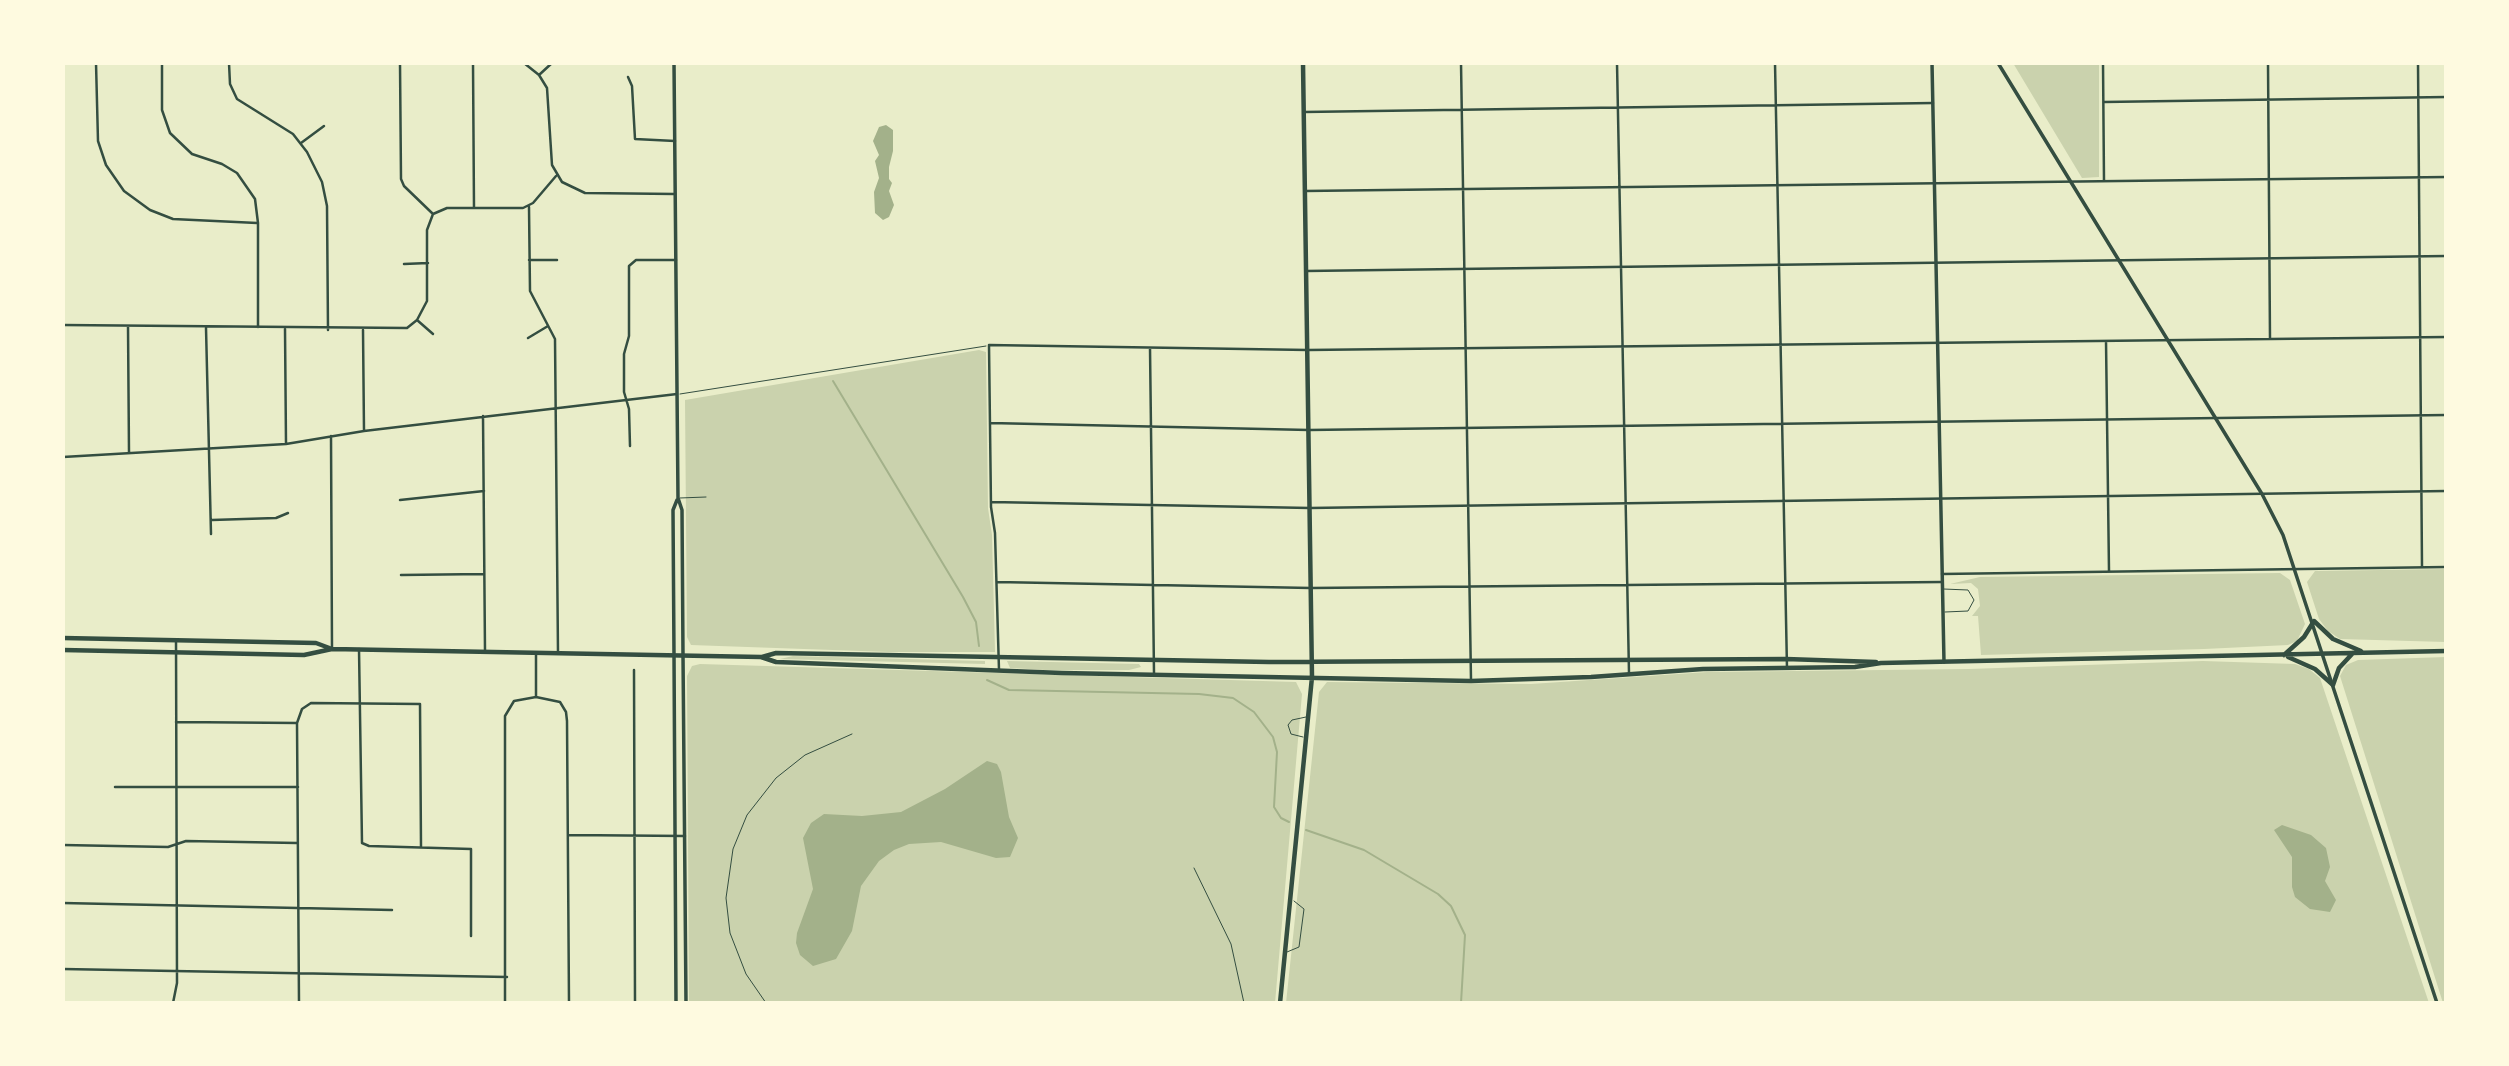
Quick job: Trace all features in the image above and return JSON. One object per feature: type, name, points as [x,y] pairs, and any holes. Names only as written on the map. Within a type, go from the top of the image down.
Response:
[{"type":"main road","points":[[674,63],[678,498],[682,510],[686,1003]]},
{"type":"main road","points":[[1280,1003],[1312,677],[1303,63]]},
{"type":"main road","points":[[1932,63],[1944,662]]},
{"type":"main road","points":[[1998,63],[2262,494],[2283,535],[2314,621],[2437,1003]]},
{"type":"main road","points":[[676,1003],[673,510],[678,498]]},
{"type":"main road","points":[[2314,621],[2333,639],[2365,653]]},
{"type":"main road","points":[[2284,655],[2304,637],[2314,621]]},
{"type":"main road","points":[[63,638],[316,642],[332,649]]},
{"type":"main road","points":[[63,650],[313,655],[332,649],[359,649],[761,657],[776,653],[1471,663],[1859,659],[1881,663]]},
{"type":"main road","points":[[761,657],[776,662],[999,670],[1471,681],[1629,673],[1855,667],[1881,663],[2446,651]]},
{"type":"main road","points":[[2333,685],[2339,668],[2353,653]]},
{"type":"main road","points":[[2284,655],[2315,669],[2333,685]]},
{"type":"street","points":[[96,63],[98,141],[106,165],[124,191],[150,210],[173,219],[258,223]]},
{"type":"street","points":[[162,63],[162,110],[170,133],[192,154],[222,164],[241,177],[255,199],[258,223],[257,328]]},
{"type":"street","points":[[229,63],[230,85],[237,99],[277,121],[301,143],[318,171],[327,206],[328,330]]},
{"type":"street","points":[[400,63],[401,178],[404,187],[433,214]]},
{"type":"street","points":[[473,63],[474,208]]},
{"type":"street","points":[[524,63],[539,75],[550,96],[552,160],[556,176],[568,187],[586,193],[675,194]]},
{"type":"street","points":[[539,75],[552,63]]},
{"type":"street","points":[[1461,63],[1471,681]]},
{"type":"street","points":[[1617,63],[1629,673]]},
{"type":"street","points":[[1775,63],[1787,668]]},
{"type":"street","points":[[2103,63],[2104,181]]},
{"type":"street","points":[[2268,63],[2270,339]]},
{"type":"street","points":[[2418,63],[2422,567]]},
{"type":"street","points":[[628,77],[632,86],[635,139],[675,141]]},
{"type":"street","points":[[2104,102],[2446,97]]},
{"type":"street","points":[[1304,112],[1933,103]]},
{"type":"street","points":[[301,143],[324,126]]},
{"type":"street","points":[[556,176],[529,207],[529,260],[530,291],[555,339],[558,653]]},
{"type":"street","points":[[1305,191],[2446,177]]},
{"type":"street","points":[[63,325],[328,330],[407,328],[417,320],[427,301],[427,230],[433,214],[447,208],[529,207]]},
{"type":"street","points":[[1306,271],[2446,256]]},
{"type":"street","points":[[529,260],[557,260]]},
{"type":"street","points":[[630,446],[624,359],[629,336],[629,270],[632,262],[676,260]]},
{"type":"street","points":[[404,264],[428,263]]},
{"type":"street","points":[[417,320],[433,334]]},
{"type":"street","points":[[528,338],[548,326]]},
{"type":"street","points":[[128,327],[129,453]]},
{"type":"street","points":[[206,328],[211,534]]},
{"type":"street","points":[[285,329],[286,444]]},
{"type":"street","points":[[363,330],[364,430]]},
{"type":"street","points":[[999,670],[990,502],[989,345],[1308,350],[2446,337]]},
{"type":"street","points":[[2106,341],[2109,571]]},
{"type":"street","points":[[1150,348],[1154,675]]},
{"type":"street","points":[[63,457],[286,444],[364,430],[626,402],[677,394]]},
{"type":"street","points":[[990,423],[1309,430],[2446,415]]},
{"type":"street","points":[[483,416],[485,651]]},
{"type":"street","points":[[331,436],[332,649]]},
{"type":"street","points":[[400,500],[484,491]]},
{"type":"street","points":[[990,502],[1310,508],[1468,507],[2446,491]]},
{"type":"street","points":[[211,520],[276,519],[288,513]]},
{"type":"street","points":[[1942,574],[2446,567]]},
{"type":"street","points":[[401,575],[484,574]]},
{"type":"street","points":[[996,582],[1311,588],[1942,582]]},
{"type":"street","points":[[173,1003],[177,971],[176,640]]},
{"type":"street","points":[[359,649],[362,843],[369,846],[471,849],[471,936]]},
{"type":"street","points":[[536,653],[536,697]]},
{"type":"street","points":[[634,670],[635,1003]]},
{"type":"street","points":[[505,1003],[505,716],[513,701],[536,697],[559,702],[566,712],[569,1003]]},
{"type":"street","points":[[299,1003],[297,723],[302,709],[311,703],[420,704],[421,847]]},
{"type":"street","points":[[176,722],[297,723]]},
{"type":"street","points":[[115,787],[298,787]]},
{"type":"street","points":[[568,835],[684,836]]},
{"type":"street","points":[[63,845],[168,847],[186,841],[298,843]]},
{"type":"street","points":[[63,903],[392,910]]},
{"type":"street","points":[[63,969],[507,978]]},
{"type":"lane","points":[[677,394],[989,345]]},
{"type":"lane","points":[[678,498],[706,498]]},
{"type":"lane","points":[[1942,589],[1968,590],[1973,600],[1968,611],[1943,612]]},
{"type":"lane","points":[[1306,737],[1294,735],[1287,728],[1292,720],[1308,716]]},
{"type":"lane","points":[[766,1003],[746,974],[730,933],[726,898],[733,849],[747,815],[776,778],[813,751],[852,734]]},
{"type":"lane","points":[[1194,868],[1231,944],[1244,1003]]},
{"type":"lane","points":[[1285,952],[1292,953],[1299,947],[1304,909],[1297,901],[1290,900]]},
{"type":"shaded area","points":[[2013,63],[2099,63],[2099,177],[2082,178]]},
{"type":"shaded area","points":[[886,125],[893,130],[893,151],[889,167],[889,179],[892,183],[889,191],[894,205],[889,217],[883,220],[875,213],[874,192],[879,178],[875,161],[879,155],[873,141],[879,127]]},
{"type":"shaded area","points":[[979,350],[986,352],[988,508],[992,535],[995,652],[889,652],[691,645],[687,637],[685,400]]},
{"type":"shaded area","points":[[2446,569],[2446,642],[2340,639],[2328,631],[2319,619],[2307,582],[2315,571]]},
{"type":"shaded area","points":[[2280,573],[2290,580],[2305,624],[2297,641],[2288,645],[2204,649],[1981,655],[1978,616],[1972,616],[1980,606],[1978,589],[1971,583],[1950,584],[1980,577]]},
{"type":"shaded area","points":[[793,656],[985,661],[985,664],[780,659]]},
{"type":"shaded area","points":[[2446,657],[2446,1003],[2443,1003],[2340,676],[2346,665],[2358,660]]},
{"type":"shaded area","points":[[1007,661],[1139,664],[1141,667],[1129,670],[1045,670],[1010,668]]},
{"type":"shaded area","points":[[2203,661],[2295,664],[2309,669],[2320,678],[2429,1003],[1286,1003],[1319,692],[1327,682],[1531,684],[1707,672],[1969,669]]},
{"type":"shaded area","points":[[700,664],[1296,682],[1302,694],[1275,1003],[689,1003],[687,676],[692,666]]},
{"type":"shaded area","points":[[987,761],[997,764],[1001,772],[1009,817],[1018,838],[1010,857],[996,858],[941,842],[909,844],[894,850],[879,861],[861,886],[852,931],[836,959],[813,966],[800,955],[796,943],[797,933],[813,889],[803,838],[811,823],[824,814],[862,816],[901,812],[945,789]]},
{"type":"shaded area","points":[[2282,825],[2311,835],[2326,848],[2330,867],[2325,881],[2336,900],[2330,912],[2310,909],[2295,897],[2292,887],[2292,857],[2274,830]]},
{"type":"waterway","points":[[833,381],[963,597],[976,622],[979,646]]},
{"type":"waterway","points":[[987,680],[1009,690],[1199,694],[1233,698],[1254,712],[1273,737],[1277,752],[1274,807],[1281,818],[1289,822]]},
{"type":"waterway","points":[[1306,830],[1364,850],[1438,894],[1451,906],[1465,935],[1461,1003]]}]
